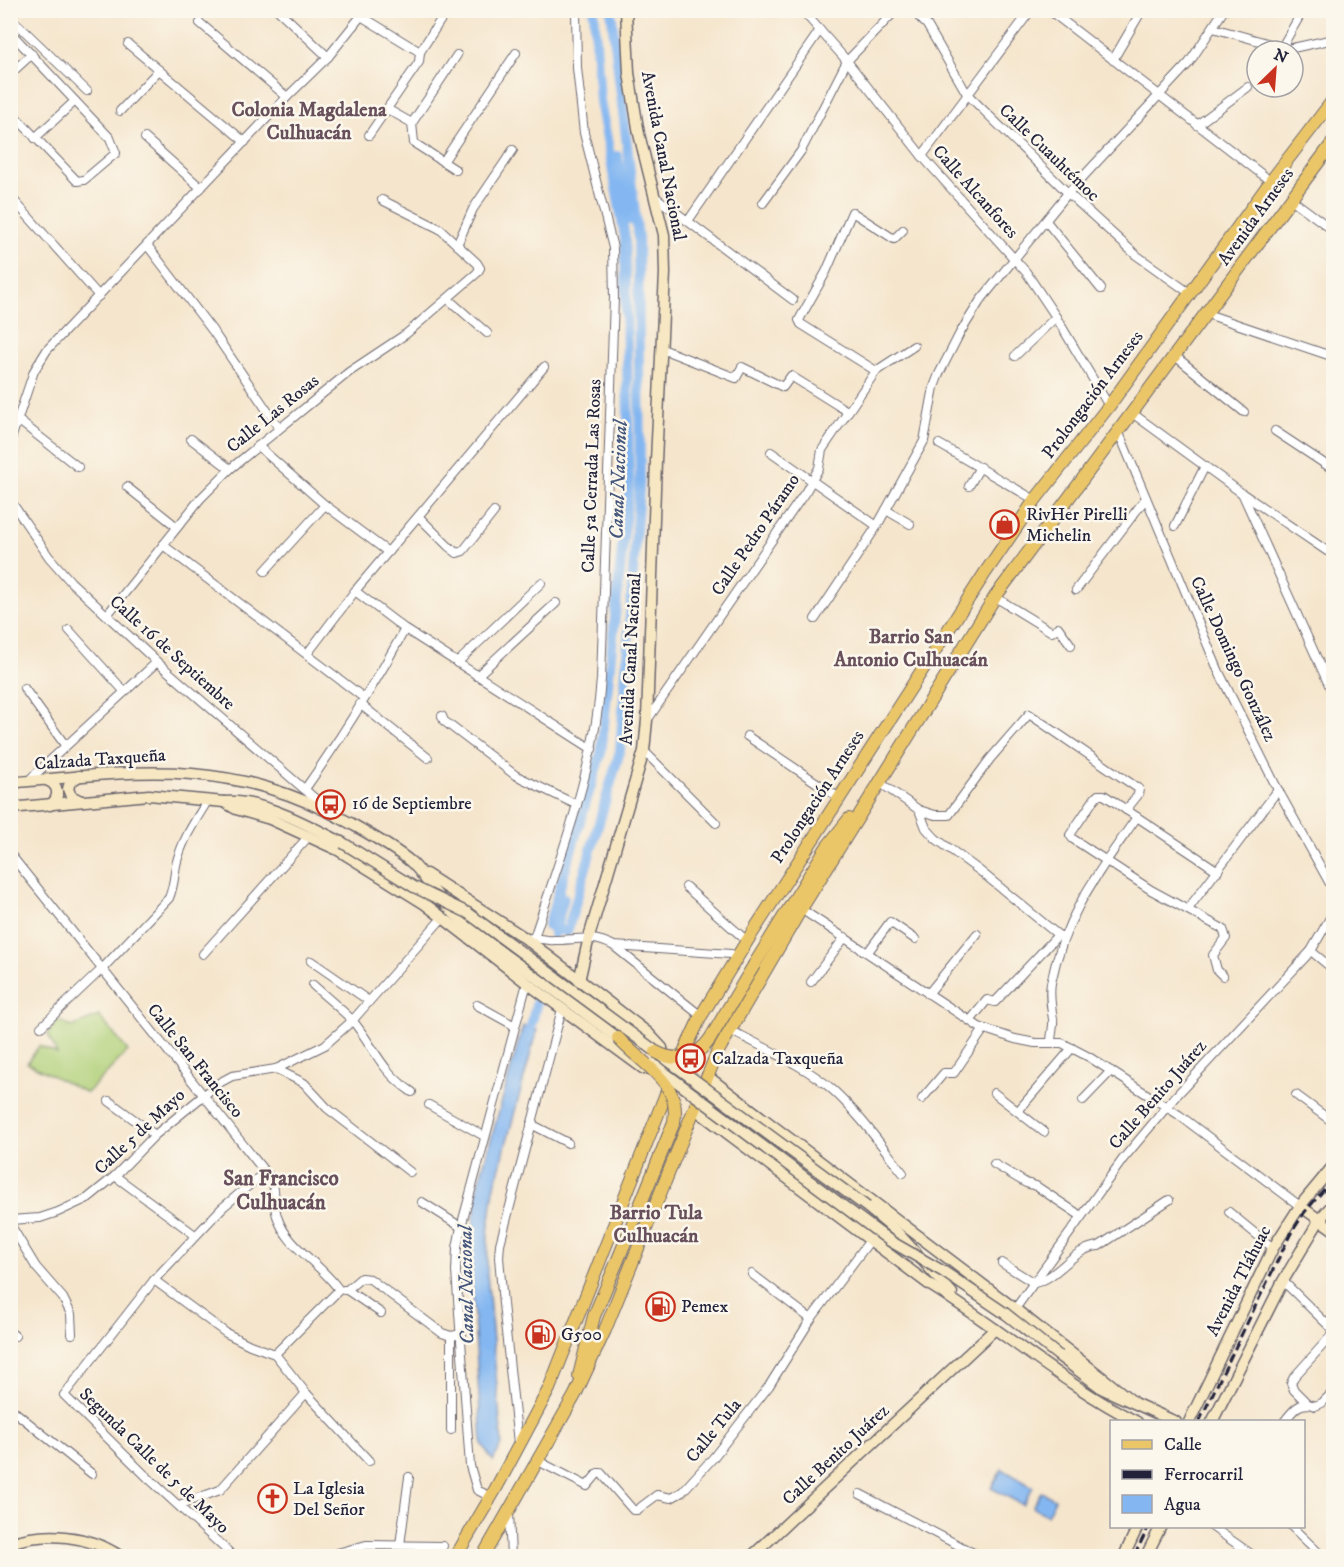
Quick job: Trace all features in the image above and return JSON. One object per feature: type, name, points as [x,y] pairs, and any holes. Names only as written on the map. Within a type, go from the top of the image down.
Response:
[{"type":"main road","name":"Avenida Canal Nacional","points":[[579,981],[589,938],[644,751],[647,720],[665,273],[664,235],[639,134],[629,73],[626,10]]},
{"type":"main road","name":"Avenida Arneses","points":[[1268,178],[1334,99]]},
{"type":"main road","name":"Avenida Arneses","points":[[1207,314],[1334,141]]},
{"type":"main road","name":"Prolongación Arneses","points":[[456,1557],[549,1389],[680,1059],[701,1016],[817,831],[841,799],[985,573],[1035,500],[1109,406],[1191,294],[1268,178]]},
{"type":"main road","points":[[483,1557],[575,1395],[605,1330],[707,1076],[730,1030],[868,798],[995,597],[1207,314]]},
{"type":"main road","name":"Calzada Taxqueña","points":[[10,783],[169,771],[231,778],[278,790],[331,813],[389,846],[420,871],[529,938],[579,981],[648,1033],[662,1048],[666,1063],[672,1066],[680,1059]]},
{"type":"main road","points":[[79,776],[72,779],[68,789],[71,796],[81,801]]},
{"type":"main road","points":[[45,780],[52,782],[57,790],[57,797],[50,805]]},
{"type":"main road","points":[[10,808],[149,795],[224,802],[236,801],[273,811],[343,843],[414,887],[468,913],[525,953],[897,1232],[937,1279],[967,1308]]},
{"type":"main road","points":[[656,1052],[669,1058],[682,1058],[701,1049],[710,1039],[827,847],[868,798]]},
{"type":"main road","points":[[224,802],[236,809],[270,819],[338,850],[443,917],[526,983],[627,1056],[668,1089]]},
{"type":"main road","name":"Calzada Taxqueña","points":[[420,871],[460,919],[890,1241],[944,1272],[1006,1314],[1103,1389],[1172,1420]]},
{"type":"main road","points":[[627,1056],[635,1057],[645,1052],[648,1045],[648,1033]]},
{"type":"main road","points":[[575,1395],[594,1316],[674,1122],[673,1096],[666,1082],[618,1038]]},
{"type":"main road","name":"Calzada Taxqueña","points":[[707,1076],[1015,1309],[1132,1401]]},
{"type":"main road","points":[[727,1133],[721,1122],[724,1109],[731,1104],[744,1104]]},
{"type":"main road","points":[[694,1109],[930,1285],[967,1308],[1074,1386],[1134,1420]]},
{"type":"main road","name":"Avenida Tláhuac","points":[[1190,1420],[1273,1248],[1300,1206],[1334,1165]]},
{"type":"main road","points":[[1213,1420],[1283,1281],[1320,1219],[1334,1203]]},
{"type":"main road","points":[[1300,1206],[1334,1230]]},
{"type":"main road","name":"Calle Benito Juárez","points":[[752,1557],[995,1329]]},
{"type":"main road","points":[[1124,1557],[1138,1528]]},
{"type":"main road","points":[[1146,1557],[1160,1528]]},
{"type":"main road","points":[[10,1543],[49,1536],[68,1537],[94,1542],[120,1557]]},
{"type":"street","points":[[278,10],[328,57]]},
{"type":"street","points":[[369,135],[419,62],[420,52],[447,10]]},
{"type":"street","name":"Calle 5a Cerrada Las Rosas","points":[[529,938],[577,806],[592,748],[601,679],[614,298],[613,248],[585,133],[577,68],[576,10]]},
{"type":"street","name":"Calle Alcanfores","points":[[802,10],[847,61],[922,156],[1026,272],[1056,317],[1109,406]]},
{"type":"street","points":[[763,203],[801,151],[847,61],[896,10]]},
{"type":"street","points":[[922,156],[1031,10]]},
{"type":"street","points":[[1049,10],[1268,178]]},
{"type":"street","points":[[1113,60],[1142,10]]},
{"type":"street","points":[[815,619],[878,526],[924,441],[934,387],[939,374],[980,301],[1068,193],[1190,63],[1224,10]]},
{"type":"street","points":[[1287,39],[1304,10]]},
{"type":"street","name":"Calle Cuauhtémoc","points":[[915,11],[927,25],[967,94],[1068,193],[1136,255],[1191,294]]},
{"type":"street","points":[[10,442],[34,371],[47,350],[287,97],[328,57],[361,13],[420,52]]},
{"type":"street","points":[[10,17],[87,91]]},
{"type":"street","points":[[200,23],[287,97]]},
{"type":"street","points":[[1213,28],[1253,39]]},
{"type":"street","points":[[688,221],[820,30]]},
{"type":"street","points":[[10,32],[110,138],[116,153],[84,180],[77,181],[10,111]]},
{"type":"street","points":[[1305,45],[1334,39]]},
{"type":"street","points":[[128,44],[245,142]]},
{"type":"street","points":[[443,162],[516,53]]},
{"type":"street","points":[[10,74],[32,54]]},
{"type":"street","points":[[456,170],[414,143],[412,123],[457,55]]},
{"type":"street","points":[[120,111],[159,70]]},
{"type":"street","points":[[1197,125],[1245,89]]},
{"type":"street","points":[[35,138],[75,101]]},
{"type":"street","points":[[387,109],[412,123]]},
{"type":"street","points":[[145,138],[201,188]]},
{"type":"street","points":[[382,200],[433,225],[457,244],[473,209],[513,150]]},
{"type":"street","points":[[10,196],[99,296]]},
{"type":"street","points":[[654,196],[793,300]]},
{"type":"street","points":[[1291,199],[1334,231]]},
{"type":"street","points":[[876,371],[801,324],[799,320],[826,272],[852,212],[894,239],[903,230]]},
{"type":"street","points":[[1046,221],[1101,289]]},
{"type":"street","name":"Calle Las Rosas","points":[[107,615],[200,499],[230,469],[349,372],[406,334],[477,273],[480,268],[477,263],[457,244]]},
{"type":"street","points":[[147,245],[212,330],[279,428]]},
{"type":"street","points":[[448,299],[487,333]]},
{"type":"street","points":[[1207,314],[1334,357]]},
{"type":"street","points":[[1015,356],[1056,317]]},
{"type":"street","name":"Calle Pedro Páramo","points":[[647,720],[811,482],[819,468],[822,450],[847,411],[876,371],[914,346]]},
{"type":"street","points":[[662,349],[736,378],[742,367],[783,387],[791,376],[847,411]]},
{"type":"street","points":[[1175,356],[1244,411]]},
{"type":"street","points":[[307,654],[355,591],[544,367]]},
{"type":"street","points":[[1132,413],[1243,494],[1327,551]]},
{"type":"street","points":[[18,420],[78,466]]},
{"type":"street","points":[[1275,431],[1334,470]]},
{"type":"street","name":"Calle Domingo González","points":[[1119,433],[1218,672],[1278,790],[1334,891]]},
{"type":"street","points":[[191,439],[230,469]]},
{"type":"street","points":[[939,444],[1035,500]]},
{"type":"street","points":[[258,446],[325,505],[388,552]]},
{"type":"street","points":[[771,452],[811,482],[878,526]]},
{"type":"street","points":[[1175,526],[1205,466]]},
{"type":"street","points":[[969,486],[980,467]]},
{"type":"street","points":[[127,487],[177,527]]},
{"type":"street","points":[[1243,494],[1334,696]]},
{"type":"street","points":[[1076,590],[1146,498]]},
{"type":"street","name":"Calle 16 de Septiembre","points":[[10,500],[49,557],[71,582],[157,662],[331,813]]},
{"type":"street","points":[[265,571],[325,505]]},
{"type":"street","points":[[886,510],[910,524]]},
{"type":"street","points":[[419,517],[457,553],[464,551],[494,512]]},
{"type":"street","points":[[163,545],[307,654],[428,758]]},
{"type":"street","points":[[457,663],[541,583]]},
{"type":"street","points":[[355,591],[405,629],[592,748]]},
{"type":"street","points":[[995,597],[1052,633],[1058,627],[1071,645]]},
{"type":"street","points":[[477,676],[556,603]]},
{"type":"street","points":[[304,789],[329,756],[382,671],[405,629]]},
{"type":"street","points":[[69,630],[124,691]]},
{"type":"street","points":[[28,782],[65,745],[157,662]]},
{"type":"street","points":[[24,688],[65,745]]},
{"type":"street","points":[[879,782],[920,810],[934,815],[949,815],[990,759],[1029,714],[1139,789],[1138,795],[1126,810]]},
{"type":"street","points":[[442,716],[444,721],[515,775],[577,806]]},
{"type":"street","points":[[747,736],[841,799]]},
{"type":"street","points":[[644,751],[716,823]]},
{"type":"street","points":[[1188,909],[1278,790]]},
{"type":"street","points":[[1218,871],[1104,795],[1098,795],[1070,835],[1151,890],[1223,929],[1226,938],[1213,956],[1217,970],[1223,976]]},
{"type":"street","points":[[41,1027],[102,969],[169,898],[174,885],[176,865],[189,829],[208,800]]},
{"type":"street","points":[[920,810],[926,828],[935,838],[980,871],[1060,937]]},
{"type":"street","points":[[970,1021],[987,1000],[994,1002],[1060,937],[1082,897],[1137,817]]},
{"type":"street","points":[[203,954],[309,836]]},
{"type":"street","name":"Calle San Francisco","points":[[10,854],[272,1179],[276,1215],[294,1244],[343,1290],[381,1313]]},
{"type":"street","points":[[686,887],[747,941]]},
{"type":"street","points":[[801,909],[984,1029],[1035,1043],[1062,1043],[1111,1071],[1167,1107],[1300,1206]]},
{"type":"street","name":"Calle Benito Juárez","points":[[1015,1309],[1123,1159],[1167,1107],[1311,951],[1334,910]]},
{"type":"street","name":"Calle 5 de Mayo","points":[[10,1222],[40,1218],[88,1198],[115,1176],[155,1135],[219,1083],[232,1076],[276,1069],[326,1045],[352,1021],[443,917]]},
{"type":"street","points":[[868,952],[890,922],[915,939]]},
{"type":"street","points":[[928,994],[976,934]]},
{"type":"street","points":[[811,982],[845,937]]},
{"type":"street","points":[[1050,1042],[1053,1021],[1050,1007],[1051,984],[1060,937]]},
{"type":"street","points":[[529,938],[552,941],[601,939],[614,946],[701,1016]]},
{"type":"street","points":[[614,946],[731,954]]},
{"type":"street","points":[[1311,951],[1334,970]]},
{"type":"street","points":[[311,961],[369,1001]]},
{"type":"street","points":[[493,1493],[477,1490],[470,1466],[456,1271],[457,1248],[484,1136],[526,983]]},
{"type":"street","points":[[313,985],[352,1021],[385,1069],[397,1082],[412,1092]]},
{"type":"street","points":[[477,1005],[515,1026]]},
{"type":"street","points":[[518,1444],[499,1257],[500,1244],[562,1009]]},
{"type":"street","points":[[922,1099],[944,1073],[954,1073],[984,1029]]},
{"type":"street","points":[[730,1030],[809,1073],[832,1090],[852,1110],[903,1173]]},
{"type":"street","points":[[1018,1111],[1072,1048]]},
{"type":"street","points":[[276,1069],[304,1083],[327,1108],[410,1172]]},
{"type":"street","points":[[1083,1100],[1111,1071]]},
{"type":"street","points":[[994,1093],[1044,1132]]},
{"type":"street","points":[[1296,1095],[1334,1123]]},
{"type":"street","points":[[109,1101],[155,1135]]},
{"type":"street","points":[[429,1105],[484,1136]]},
{"type":"street","points":[[531,1124],[568,1143]]},
{"type":"street","points":[[994,1164],[1026,1184],[1036,1186],[1081,1216]]},
{"type":"street","name":"Segunda Calle de 5 de Mayo","points":[[233,1557],[64,1395],[154,1280],[222,1208],[265,1172]]},
{"type":"street","points":[[115,1176],[195,1235]]},
{"type":"street","points":[[1002,1263],[1034,1283],[1044,1281],[1088,1247],[1099,1246],[1169,1200]]},
{"type":"street","points":[[422,1203],[461,1227]]},
{"type":"street","points":[[1229,1212],[1273,1248]]},
{"type":"street","points":[[10,1222],[36,1267],[63,1298],[71,1314],[72,1334]]},
{"type":"street","name":"Calle Tula","points":[[538,1461],[587,1486],[598,1473],[601,1473],[633,1510],[637,1510],[657,1495],[671,1498],[682,1492],[713,1458],[769,1386],[811,1319],[871,1239]]},
{"type":"street","points":[[752,1274],[811,1319]]},
{"type":"street","points":[[275,1354],[343,1290],[361,1278],[366,1278],[411,1308],[442,1333],[451,1336],[462,1334]]},
{"type":"street","points":[[154,1280],[226,1333],[275,1354],[306,1393],[369,1461]]},
{"type":"street","points":[[1283,1281],[1332,1329],[1331,1336],[1294,1377],[1291,1383],[1294,1390],[1307,1403],[1315,1406],[1322,1403],[1334,1391]]},
{"type":"street","points":[[451,1336],[451,1430]]},
{"type":"street","points":[[179,1505],[220,1490],[306,1393]]},
{"type":"street","points":[[1286,1420],[1297,1407],[1307,1403]]},
{"type":"street","points":[[10,1408],[92,1474]]},
{"type":"street","points":[[400,1545],[409,1477]]},
{"type":"street","points":[[860,1494],[979,1557]]},
{"type":"street","points":[[509,1511],[511,1557]]},
{"type":"street","points":[[1211,1528],[1254,1557]]},
{"type":"street","points":[[1292,1528],[1322,1557]]},
{"type":"street","points":[[327,1557],[366,1545],[443,1546]]},
{"type":"green space","points":[[99,1016],[128,1051],[87,1093],[27,1063],[39,1046],[57,1054],[48,1034],[57,1020],[72,1027]]},
{"type":"water","name":"Canal Nacional","points":[[523,1026],[537,1030],[494,1189],[488,1234],[487,1273],[502,1443],[493,1461],[482,1444],[470,1254],[478,1185]]},
{"type":"water","points":[[1002,1469],[1033,1487],[1023,1505],[991,1488]]},
{"type":"water","points":[[1041,1492],[1055,1499],[1047,1515],[1032,1507]]},
{"type":"waterway","name":"Canal Nacional","points":[[594,10],[600,101],[625,237],[629,482],[601,753],[548,926],[567,932],[620,751],[640,475],[638,238],[611,10]]},
{"type":"waterway","name":"Canal Nacional","points":[[617,156],[630,220]]},
{"type":"waterway","name":"Canal Nacional","points":[[554,934],[564,898]]},
{"type":"waterway","name":"Canal Nacional","points":[[527,1043],[537,1001]]},
{"type":"railway","points":[[1200,1420],[1290,1235],[1304,1213],[1334,1178]]},
{"type":"railway","points":[[1134,1556],[1148,1528]]},
{"type":"place","name":"RivHer Pirelli Michelin","points":[[1005,525]]},
{"type":"place","name":"16 de Septiembre","points":[[331,804]]},
{"type":"place","name":"Calzada Taxqueña","points":[[691,1059]]},
{"type":"place","name":"Pemex","points":[[660,1307]]},
{"type":"place","name":"G500","points":[[540,1335]]},
{"type":"place","name":"La Iglesia Del Señor","points":[[272,1499]]},
{"type":"district","name":"Colonia Magdalena Culhuacán","points":[[309,122]]},
{"type":"district","name":"Barrio San Antonio Culhuacán","points":[[911,648]]},
{"type":"district","name":"San Francisco Culhuacán","points":[[281,1191]]},
{"type":"district","name":"Barrio Tula Culhuacán","points":[[656,1224]]}]
